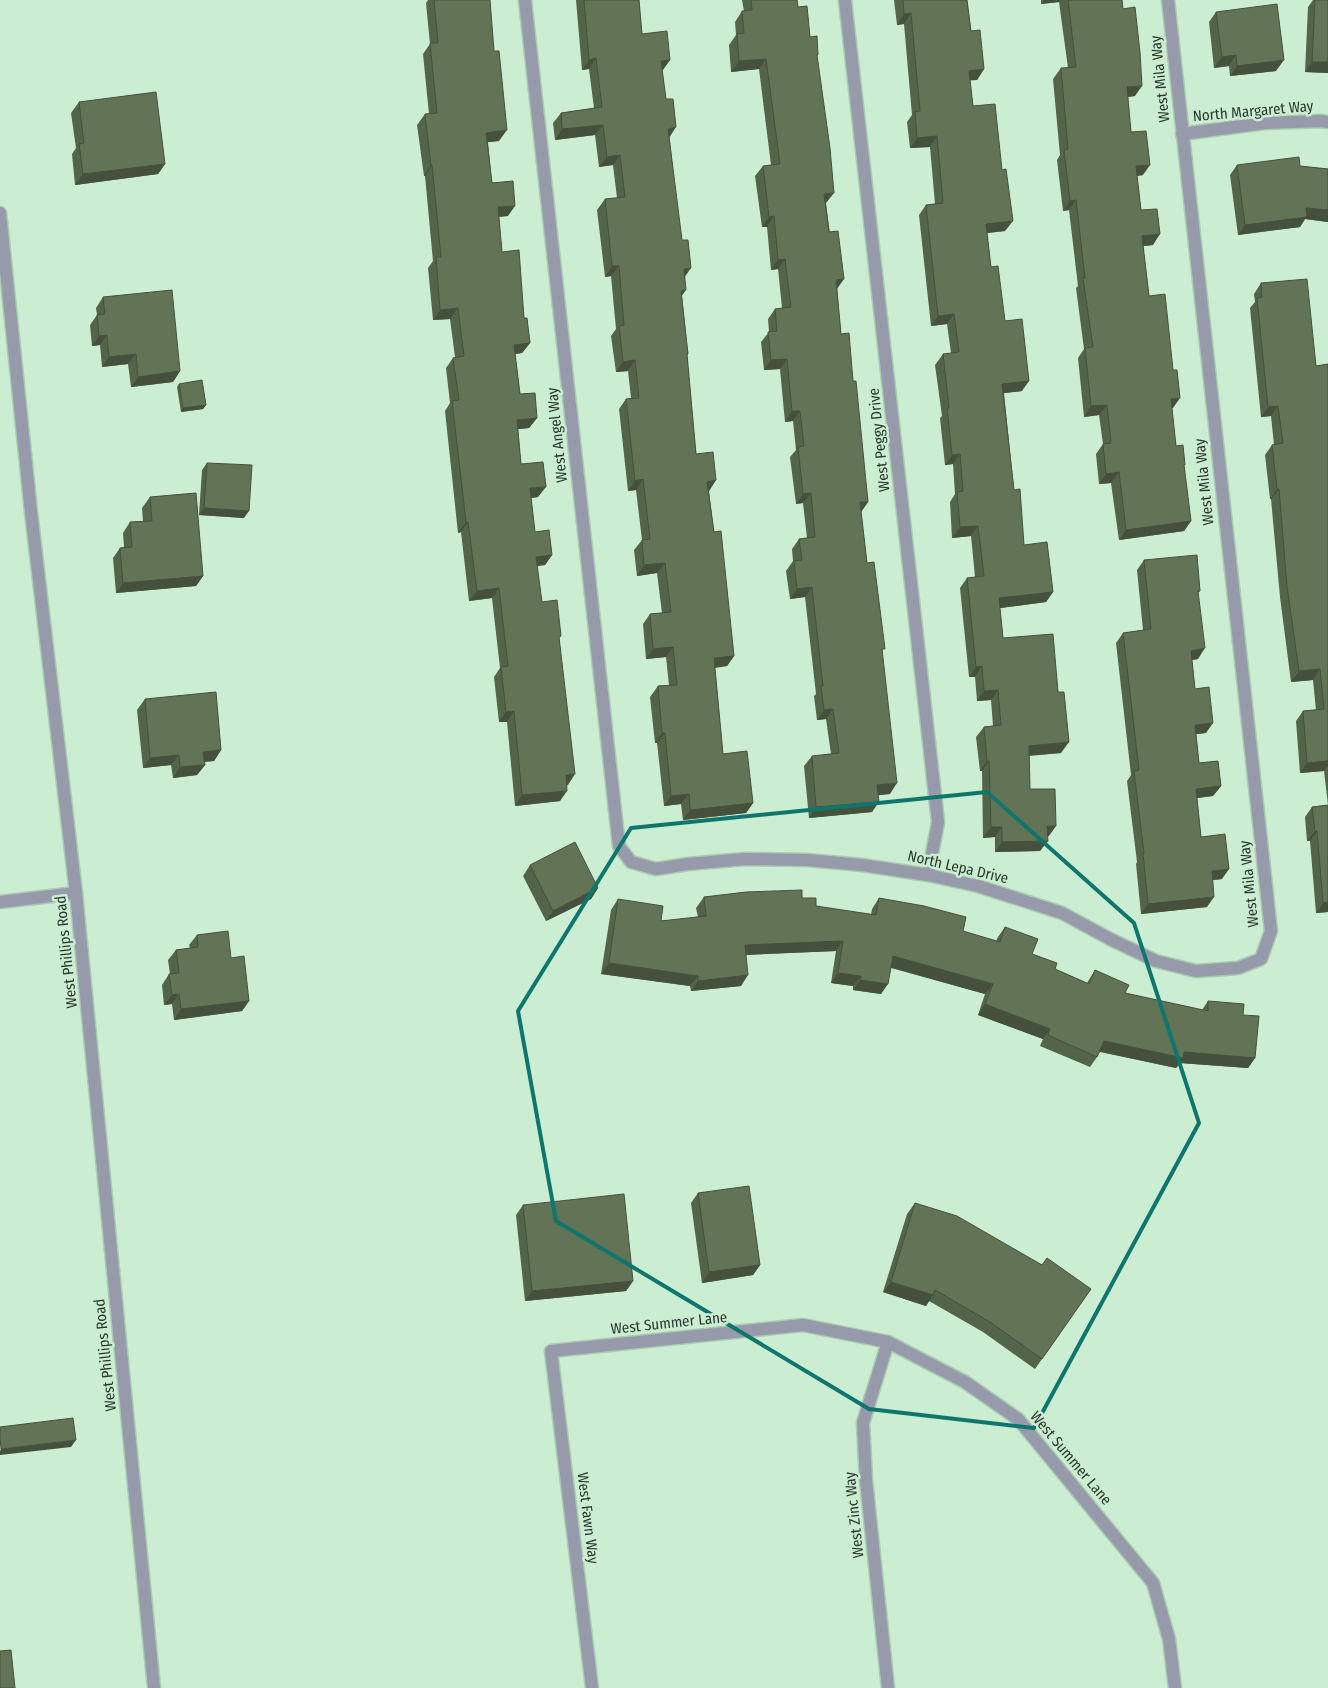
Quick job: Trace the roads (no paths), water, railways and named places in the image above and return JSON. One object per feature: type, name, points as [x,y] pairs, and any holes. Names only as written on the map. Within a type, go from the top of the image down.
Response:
[{"type":"street","name":"West Angel Way","points":[[525,0],[619,846],[631,862]]},
{"type":"street","name":"West Peggy Drive","points":[[845,0],[938,822],[928,875]]},
{"type":"street","name":"West Mila Way","points":[[1168,0],[1271,931],[1261,959]]},
{"type":"street","name":"North Margaret Way","points":[[1182,134],[1265,123],[1328,122]]},
{"type":"street","name":"West Phillips Road","points":[[0,214],[31,512],[76,894],[154,1688]]},
{"type":"street","name":"North Lepa Drive","points":[[631,862],[656,869],[745,859],[806,860],[862,865],[928,875],[978,886],[1062,913],[1156,961],[1196,971],[1238,968],[1261,959]]},
{"type":"street","points":[[0,902],[76,894]]},
{"type":"street","name":"West Summer Lane","points":[[551,1351],[803,1325],[888,1342],[965,1382],[1018,1419],[1153,1583],[1169,1639],[1175,1688]]},
{"type":"street","name":"West Zinc Way","points":[[888,1342],[863,1423],[866,1480],[888,1688]]},
{"type":"street","name":"West Fawn Way","points":[[551,1351],[592,1688]]}]
